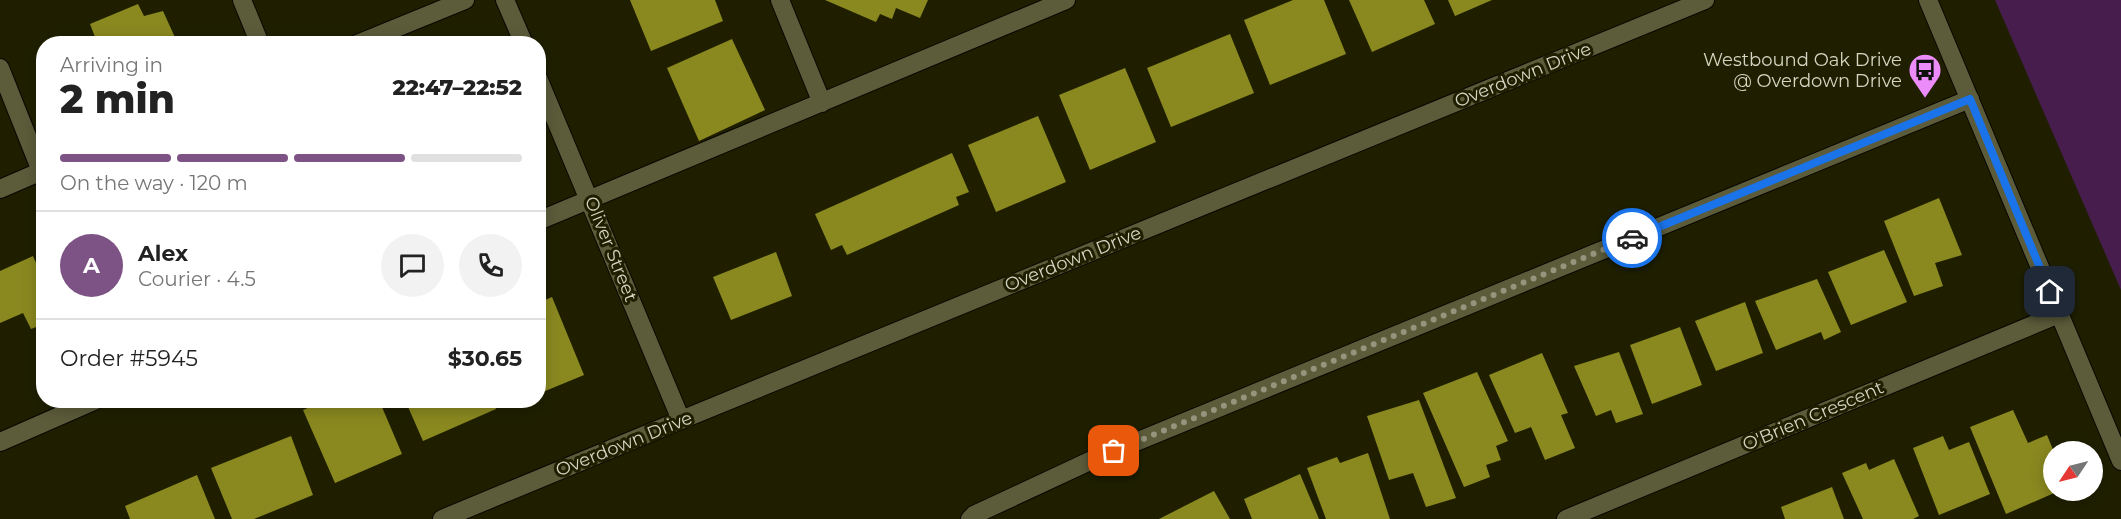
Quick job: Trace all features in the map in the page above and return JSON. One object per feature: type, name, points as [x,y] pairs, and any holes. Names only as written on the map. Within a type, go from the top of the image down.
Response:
[{"type":"street","points":[[242,0],[257,36]]},
{"type":"street","points":[[377,36],[465,0]]},
{"type":"street","points":[[505,0],[521,36]]},
{"type":"street","points":[[780,0],[822,103]]},
{"type":"street","points":[[546,218],[1066,0]]},
{"type":"street","name":"Overdown Drive","points":[[442,519],[1705,0]]},
{"type":"street","points":[[1928,0],[2121,461]]},
{"type":"street","points":[[0,68],[36,156]]},
{"type":"street","name":"Oliver Street","points":[[546,96],[681,420]]},
{"type":"street","points":[[969,519],[1092,460],[1970,99]]},
{"type":"street","points":[[0,189],[36,174]]},
{"type":"street","name":"O'Brien Crescent","points":[[1566,519],[2059,314]]},
{"type":"street","points":[[0,442],[78,408]]},
{"type":"shaded area","points":[[1995,0],[2121,0],[2121,290]]},
{"type":"building","points":[[630,0],[715,0],[723,21],[651,51]]},
{"type":"building","points":[[825,0],[928,0],[920,18],[896,8],[892,19],[880,14],[876,22]]},
{"type":"building","points":[[1293,0],[1324,0],[1346,54],[1270,85],[1244,20]]},
{"type":"building","points":[[1349,0],[1424,0],[1435,24],[1372,52]]},
{"type":"building","points":[[1448,0],[1492,0],[1455,16]]},
{"type":"building","points":[[138,4],[144,16],[163,11],[174,36],[95,36],[90,24]]},
{"type":"building","points":[[1230,34],[1254,93],[1171,127],[1147,68]]},
{"type":"building","points":[[732,39],[765,110],[699,141],[667,68]]},
{"type":"building","points":[[1125,68],[1156,142],[1090,170],[1059,95]]},
{"type":"building","points":[[1038,116],[1066,182],[996,212],[968,145]]},
{"type":"building","points":[[952,153],[969,192],[956,197],[959,205],[847,255],[842,245],[831,250],[815,214]]},
{"type":"building","points":[[1939,198],[1962,255],[1935,263],[1943,286],[1914,296],[1884,221]]},
{"type":"building","points":[[1884,250],[1907,302],[1851,325],[1828,272]]},
{"type":"building","points":[[776,252],[792,296],[731,320],[713,277]]},
{"type":"building","points":[[33,256],[36,263],[36,327],[31,329],[23,313],[0,323],[0,271]]},
{"type":"building","points":[[1817,279],[1841,332],[1824,340],[1821,332],[1776,350],[1755,301]]},
{"type":"building","points":[[552,297],[584,375],[546,391],[546,300]]},
{"type":"building","points":[[1745,302],[1763,353],[1716,371],[1695,321]]},
{"type":"building","points":[[1680,327],[1702,385],[1652,404],[1630,345]]},
{"type":"building","points":[[1619,352],[1643,414],[1616,423],[1611,410],[1596,416],[1574,366]]},
{"type":"building","points":[[1542,353],[1568,413],[1561,415],[1575,448],[1545,460],[1531,427],[1515,433],[1489,375]]},
{"type":"building","points":[[1477,372],[1508,441],[1496,446],[1501,460],[1486,465],[1490,477],[1464,487],[1423,393]]},
{"type":"building","points":[[1419,400],[1456,498],[1426,507],[1413,473],[1389,480],[1367,416]]},
{"type":"building","points":[[308,408],[382,408],[402,454],[335,483],[303,410]]},
{"type":"building","points":[[409,408],[496,408],[496,409],[423,441]]},
{"type":"building","points":[[2013,410],[2028,443],[2047,435],[2049,441],[2043,441],[2043,498],[2006,514],[1970,427]]},
{"type":"building","points":[[291,436],[313,495],[254,519],[232,519],[211,468]]},
{"type":"building","points":[[1943,436],[1949,450],[1969,442],[1990,494],[1939,515],[1913,448]]},
{"type":"building","points":[[1368,453],[1390,519],[1326,519],[1307,468],[1337,457],[1340,463]]},
{"type":"building","points":[[1894,459],[1919,516],[1913,519],[1863,519],[1842,473],[1866,463],[1869,470]]},
{"type":"building","points":[[1300,474],[1319,519],[1252,519],[1244,499]]},
{"type":"building","points":[[197,475],[215,519],[130,519],[125,506]]},
{"type":"building","points":[[1832,487],[1844,519],[1785,519],[1781,507]]},
{"type":"building","points":[[1214,491],[1230,519],[1159,519]]},
{"type":"way so far","points":[[1114,451],[1632,238]]},
{"type":"place","name":"Westbound Oak Drive @ Overdown Drive","points":[[1925,99]]},
{"type":"route","points":[[1632,238],[1970,99],[2050,292]]}]
